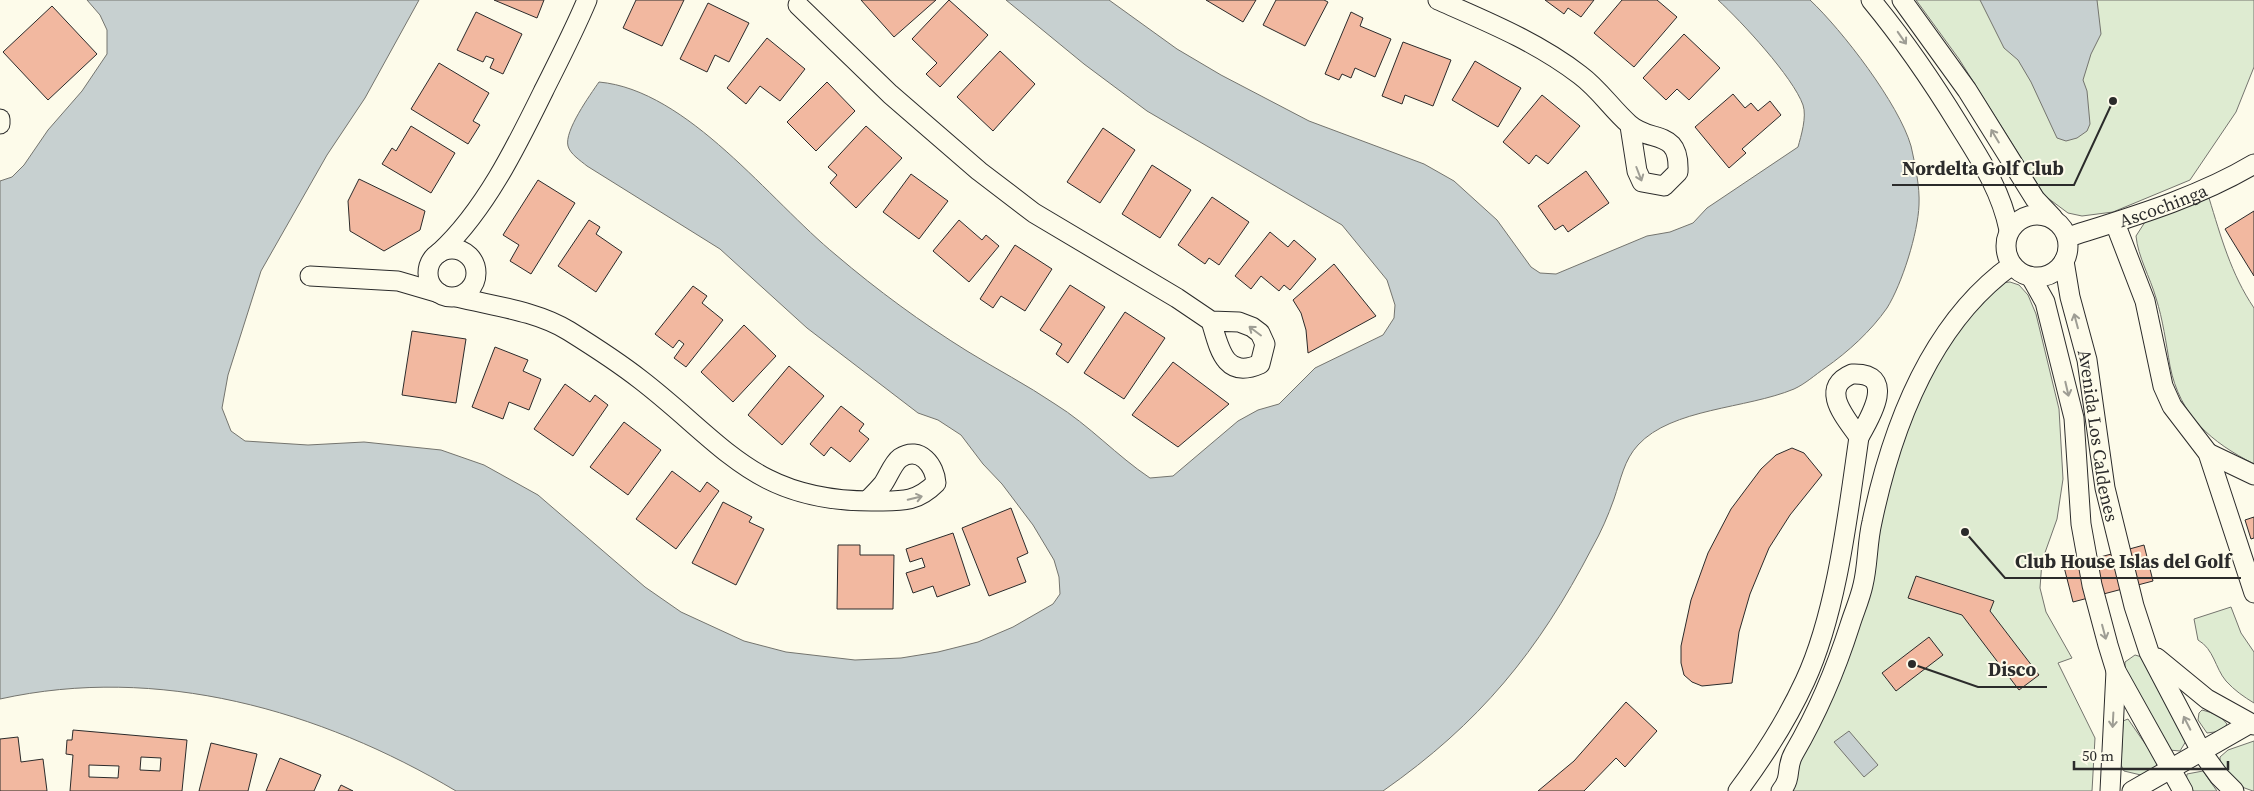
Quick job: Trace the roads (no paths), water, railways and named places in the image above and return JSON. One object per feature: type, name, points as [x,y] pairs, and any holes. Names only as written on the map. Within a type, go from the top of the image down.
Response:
[{"type":"street","points":[[398,281],[418,274],[456,238],[469,219],[523,133],[573,34],[587,0]]},
{"type":"street","points":[[1438,0],[1491,22],[1548,53],[1582,76],[1630,126]]},
{"type":"street","points":[[1871,0],[1930,78],[1993,179],[2005,208],[2010,230],[2006,248],[2012,265],[2031,277],[2050,274],[2064,262],[2068,254],[2068,237],[2065,230],[2035,199],[1967,90],[1902,0]]},
{"type":"street","points":[[794,2],[890,94],[979,171],[1034,213],[1177,298],[1211,321]]},
{"type":"street","points":[[0,119],[0,124]]},
{"type":"street","name":"Ascochinga","points":[[2068,237],[2115,223],[2210,186],[2254,164]]},
{"type":"street","points":[[2010,230],[2020,220],[2034,214],[2053,218]]},
{"type":"street","points":[[469,219],[469,243],[474,266],[476,278],[469,290],[448,295],[430,282],[430,267],[436,256],[447,250],[462,251],[474,266],[494,298],[506,309]]},
{"type":"street","points":[[2115,223],[2145,301],[2163,386],[2172,406],[2208,453],[2254,592]]},
{"type":"street","name":"Avenida Los Caldenes","points":[[2064,262],[2070,297],[2087,360],[2105,488],[2134,606],[2150,652],[2201,751],[2218,776],[2234,791]]},
{"type":"street","points":[[1781,791],[1789,781],[1791,760],[1809,730],[1835,672],[1863,585],[1871,525],[1879,489],[1898,429],[1920,379],[1952,323],[1992,279],[2012,265]]},
{"type":"street","points":[[310,276],[398,281],[538,317],[567,330],[640,379],[732,458],[760,477],[788,489],[823,499],[867,501]]},
{"type":"street","name":"Avenida Los Caldenes","points":[[2031,277],[2045,302],[2074,418],[2083,533],[2092,585],[2116,672],[2183,791]]},
{"type":"street","points":[[1738,791],[1778,732],[1806,680],[1820,640],[1830,605],[1859,437]]},
{"type":"street","points":[[2208,453],[2254,475]]},
{"type":"street","points":[[2150,652],[2207,700],[2251,724]]},
{"type":"street","points":[[2110,791],[2116,672]]},
{"type":"street","points":[[2132,791],[2251,724]]},
{"type":"place","name":"Nordelta Golf Club","points":[[2113,101]]},
{"type":"place","name":"Club House Islas del Golf","points":[[1965,532]]},
{"type":"place","name":"Disco","points":[[1912,664]]}]
